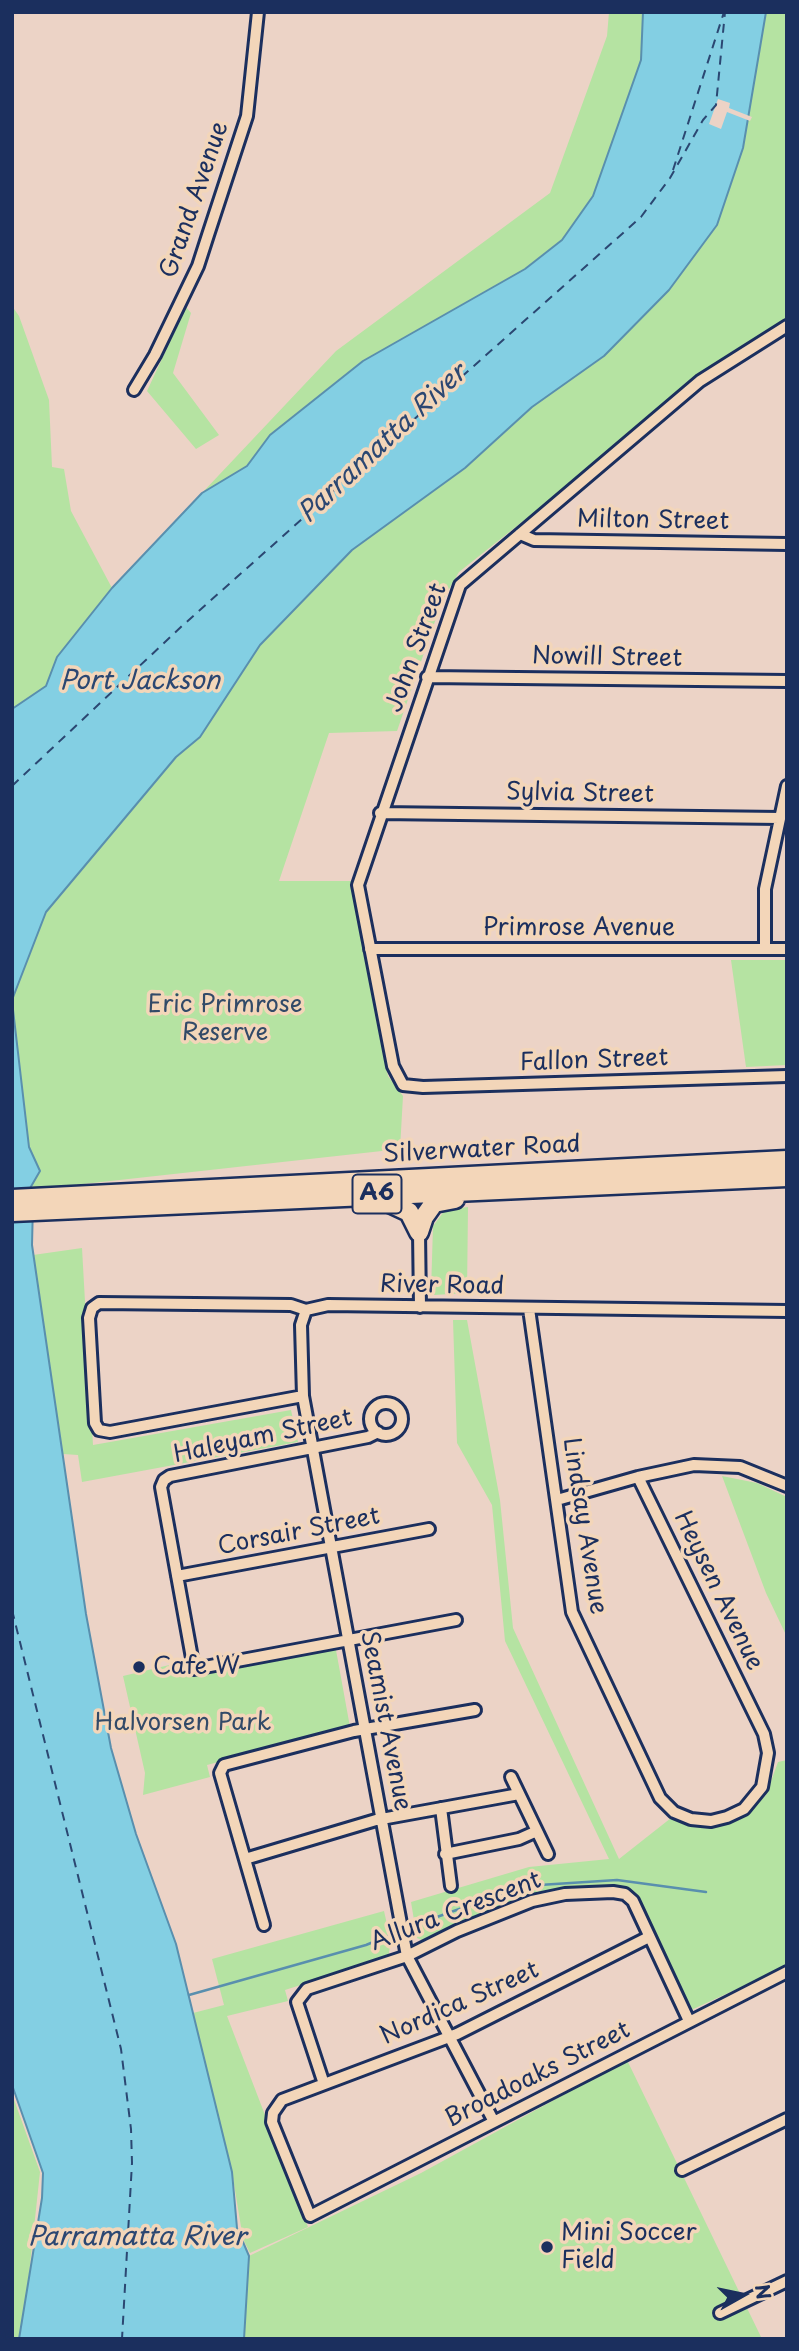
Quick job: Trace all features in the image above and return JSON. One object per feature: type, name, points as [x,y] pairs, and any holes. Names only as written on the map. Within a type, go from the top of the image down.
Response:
[{"type":"highway","name":"Silverwater Road","points":[[12,1212],[74,1203],[787,1160]]},
{"type":"highway","name":"Silverwater Road","points":[[12,1199],[74,1203],[787,1177]]},
{"type":"highway","points":[[419,1232],[428,1209],[441,1200],[531,1194],[540,1188]]},
{"type":"highway","points":[[369,1194],[402,1206],[414,1218],[419,1232]]},
{"type":"street","name":"Grand Avenue","points":[[134,390],[149,367],[198,266],[247,116],[258,12]]},
{"type":"street","name":"John Street","points":[[404,1085],[393,1066],[358,885],[457,589],[699,381],[787,327]]},
{"type":"street","name":"Milton Street","points":[[520,534],[534,540],[787,544]]},
{"type":"street","name":"Nowill Street","points":[[427,677],[787,681]]},
{"type":"street","points":[[765,949],[765,889],[787,786]]},
{"type":"street","name":"Sylvia Street","points":[[380,813],[780,818]]},
{"type":"street","name":"Primrose Avenue","points":[[370,949],[787,949]]},
{"type":"street","name":"Fallon Street","points":[[404,1085],[423,1087],[787,1076]]},
{"type":"street","points":[[419,1232],[420,1307]]},
{"type":"street","name":"River Road","points":[[303,1396],[110,1432],[99,1430],[95,1423],[89,1318],[92,1308],[99,1303],[291,1305],[306,1310],[328,1305],[787,1311]]},
{"type":"street","name":"Lindsay Avenue","points":[[529,1309],[572,1612],[651,1784],[674,1812]]},
{"type":"street","name":"Seamist Avenue","points":[[306,1310],[301,1325],[303,1396],[407,1953],[493,2120]]},
{"type":"street","name":"Haleyam Street","points":[[177,1576],[161,1487],[170,1476],[314,1449],[377,1432]]},
{"type":"street","points":[[557,1500],[638,1477],[694,1465],[740,1467],[787,1486]]},
{"type":"street","name":"Heysen Avenue","points":[[638,1477],[764,1734],[768,1753],[762,1787],[744,1809],[711,1821],[691,1819],[674,1812]]},
{"type":"street","name":"Corsair Street","points":[[177,1576],[429,1529]]},
{"type":"street","points":[[177,1576],[194,1670],[456,1620]]},
{"type":"street","points":[[264,1925],[219,1773],[224,1765],[366,1729],[475,1710]]},
{"type":"street","points":[[511,1777],[548,1854]]},
{"type":"street","points":[[245,1859],[382,1819],[519,1794]]},
{"type":"street","points":[[441,1808],[451,1886]]},
{"type":"street","points":[[445,1854],[519,1839],[537,1832]]},
{"type":"street","name":"Allura Crescent","points":[[324,2084],[297,2002],[307,1989],[407,1953],[532,1901],[565,1894],[625,1894],[633,1901],[690,2021]]},
{"type":"street","name":"Nordica Street","points":[[310,2216],[272,2122],[272,2113],[282,2099],[451,2037],[649,1937]]},
{"type":"street","name":"Broadoaks Street","points":[[310,2216],[493,2120],[787,1972]]},
{"type":"street","points":[[682,2170],[787,2119]]},
{"type":"street","points":[[720,2313],[787,2281]]},
{"type":"green space","points":[[609,12],[643,12],[641,59],[593,196],[562,240],[525,269],[363,361],[270,435],[247,466],[202,493],[336,351],[550,193],[607,36]]},
{"type":"green space","name":"Eric Primrose Reserve","points":[[766,12],[787,12],[787,318],[687,382],[624,441],[459,572],[442,601],[397,731],[329,733],[279,881],[351,881],[388,1076],[403,1096],[400,1149],[29,1190],[38,1167],[29,1147],[12,1000],[46,912],[176,757],[200,737],[260,645],[352,550],[465,468],[532,407],[604,356],[669,290],[717,225],[743,148]]},
{"type":"green space","points":[[12,306],[19,316],[49,400],[52,467],[64,469],[71,511],[112,588],[46,686],[12,709]]},
{"type":"green space","points":[[186,307],[191,313],[173,373],[219,435],[196,449],[147,391]]},
{"type":"green space","points":[[731,960],[787,960],[787,1065],[746,1067]]},
{"type":"green space","points":[[468,1207],[467,1293],[434,1295],[431,1292],[433,1226],[445,1210]]},
{"type":"green space","points":[[82,1248],[93,1445],[291,1410],[298,1442],[82,1482],[78,1455],[63,1454],[33,1255]]},
{"type":"green space","points":[[453,1320],[467,1320],[500,1500],[513,1628],[619,1859],[671,1818],[685,1825],[709,1827],[744,1817],[766,1795],[778,1762],[787,1760],[787,1966],[689,2011],[624,1891],[608,1887],[555,1891],[426,1942],[417,1938],[411,1902],[529,1867],[609,1859],[505,1641],[492,1505],[457,1443]]},
{"type":"green space","points":[[722,1476],[757,1483],[787,1497],[787,1637],[766,1593]]},
{"type":"green space","name":"Halvorsen Park","points":[[336,1650],[350,1727],[207,1765],[210,1777],[143,1795],[145,1773],[123,1676],[182,1662],[187,1676]]},
{"type":"green space","points":[[384,1911],[391,1942],[388,1957],[285,1990],[288,2001],[227,2016],[308,2227],[250,2253],[243,2239],[232,2172],[193,2013],[224,2005],[212,1959]]},
{"type":"green space","points":[[627,2060],[762,2339],[244,2339],[249,2256],[421,2173]]},
{"type":"green space","points":[[12,2094],[40,2172],[27,2293],[31,2339],[12,2339]]},
{"type":"water","name":"Port Jackson","points":[[643,12],[766,12],[743,148],[717,225],[669,290],[604,356],[532,407],[465,468],[352,550],[260,645],[200,737],[176,757],[46,912],[12,1000],[12,709],[46,686],[57,657],[112,588],[202,493],[247,466],[270,435],[363,361],[525,269],[562,240],[593,196],[641,60]]},
{"type":"water","name":"Parramatta River","points":[[12,1001],[29,1147],[40,1171],[29,1190],[33,1204],[32,1245],[86,1614],[111,1748],[136,1834],[176,1944],[232,2172],[237,2228],[249,2256],[244,2339],[19,2339],[42,2198],[43,2173],[12,2085]]},
{"type":"pier","points":[[718,99],[730,103],[729,108],[752,117],[750,121],[727,112],[721,129],[709,124]]},
{"type":"waterway","points":[[406,1928],[524,1886],[617,1880],[706,1892]]},
{"type":"waterway","points":[[189,1995],[366,1945],[400,1931]]},
{"type":"ferry route","points":[[673,170],[724,12]]},
{"type":"ferry route","points":[[12,786],[182,626],[641,217],[670,178],[703,120],[716,105],[725,12]]},
{"type":"ferry route","points":[[12,1610],[121,2049],[131,2129],[132,2163],[122,2339]]},
{"type":"place","name":"Cafe W","points":[[139,1667]]},
{"type":"place","name":"Mini Soccer Field","points":[[547,2247]]}]
